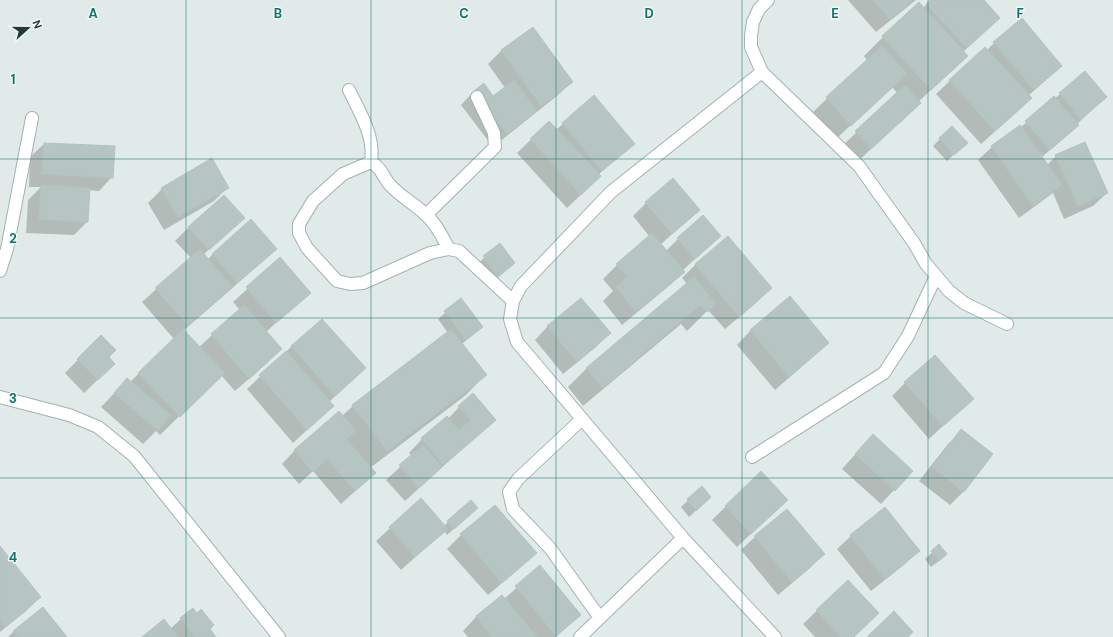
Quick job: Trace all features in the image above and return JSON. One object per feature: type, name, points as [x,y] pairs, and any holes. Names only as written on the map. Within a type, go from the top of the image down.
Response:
[{"type":"street","points":[[768,0],[758,9],[753,22],[751,36],[751,48],[762,72],[859,166],[914,243],[926,264],[949,291],[964,303],[1006,324]]},
{"type":"street","points":[[762,72],[611,192],[521,286],[513,301],[510,319],[517,342],[683,538],[775,637]]},
{"type":"street","points":[[349,90],[364,121],[371,141],[371,162]]},
{"type":"street","points":[[426,215],[495,147],[494,133],[477,98]]},
{"type":"street","points":[[0,271],[7,249],[32,118]]},
{"type":"street","points":[[449,249],[435,224],[388,184],[377,165],[371,162],[342,174],[313,201],[299,224],[299,233],[307,248],[337,281],[350,284],[363,283],[430,253],[449,249],[460,252],[513,301]]},
{"type":"street","points":[[752,457],[884,373],[908,336],[936,276]]},
{"type":"street","points":[[0,397],[69,415],[98,427],[134,456],[280,637]]},
{"type":"street","points":[[582,419],[518,479],[509,492],[512,509],[550,548],[600,618]]},
{"type":"street","points":[[580,637],[683,538]]},
{"type":"building","points":[[873,0],[913,0],[890,19]]},
{"type":"building","points":[[930,0],[984,0],[1000,18],[967,48],[926,4]]},
{"type":"building","points":[[919,2],[968,56],[931,90],[882,36]]},
{"type":"building","points":[[1022,18],[1062,66],[1034,90],[993,42]]},
{"type":"building","points":[[533,27],[573,82],[541,106],[501,50]]},
{"type":"building","points":[[882,46],[907,74],[851,126],[826,97]]},
{"type":"building","points":[[985,47],[1032,98],[995,131],[949,80]]},
{"type":"building","points":[[1085,71],[1107,97],[1081,119],[1059,93]]},
{"type":"building","points":[[514,80],[537,111],[507,134],[474,91],[484,83],[493,96]]},
{"type":"building","points":[[905,85],[921,103],[871,149],[855,131]]},
{"type":"building","points":[[594,95],[635,144],[602,171],[562,123]]},
{"type":"building","points":[[1054,96],[1079,125],[1050,150],[1025,121]]},
{"type":"building","points":[[549,121],[601,176],[581,195],[530,139]]},
{"type":"building","points":[[1020,125],[1062,185],[1033,206],[991,146]]},
{"type":"building","points":[[952,126],[968,143],[954,155],[939,138]]},
{"type":"building","points":[[1085,142],[1108,193],[1078,206],[1055,155]]},
{"type":"building","points":[[44,143],[115,146],[113,178],[42,174]]},
{"type":"building","points":[[212,158],[229,188],[178,217],[161,188]]},
{"type":"building","points":[[673,178],[700,210],[672,234],[645,202]]},
{"type":"building","points":[[41,185],[90,188],[88,222],[39,219]]},
{"type":"building","points":[[224,195],[245,218],[209,250],[188,227]]},
{"type":"building","points":[[703,215],[721,236],[695,259],[677,238]]},
{"type":"building","points":[[251,219],[277,249],[237,283],[212,254]]},
{"type":"building","points":[[652,233],[685,272],[636,312],[616,287],[627,277],[616,264]]},
{"type":"building","points":[[728,236],[772,288],[739,317],[695,264]]},
{"type":"building","points":[[500,243],[515,263],[498,277],[483,256]]},
{"type":"building","points":[[200,249],[233,287],[188,326],[155,288]]},
{"type":"building","points":[[280,257],[311,293],[276,323],[246,287]]},
{"type":"building","points":[[694,277],[716,304],[707,312],[700,305],[603,388],[586,368]]},
{"type":"building","points":[[790,296],[829,343],[789,377],[750,330]]},
{"type":"building","points":[[461,298],[483,327],[466,340],[444,311]]},
{"type":"building","points":[[581,298],[611,333],[577,362],[547,326]]},
{"type":"building","points":[[244,305],[282,349],[249,379],[211,334]]},
{"type":"building","points":[[322,319],[366,368],[335,396],[291,346]]},
{"type":"building","points":[[183,329],[225,373],[180,417],[138,373]]},
{"type":"building","points":[[451,329],[487,375],[387,451],[352,405]]},
{"type":"building","points":[[101,335],[116,350],[109,357],[115,364],[98,380],[77,359]]},
{"type":"building","points":[[286,351],[334,406],[307,430],[259,375]]},
{"type":"building","points":[[935,355],[974,399],[943,426],[904,382]]},
{"type":"building","points":[[127,378],[171,415],[158,431],[114,393]]},
{"type":"building","points":[[473,393],[496,420],[444,465],[421,438],[447,416],[459,430],[471,420],[458,406]]},
{"type":"building","points":[[339,411],[356,431],[346,439],[376,473],[355,491],[327,459],[313,472],[294,450]]},
{"type":"building","points":[[961,429],[993,454],[964,492],[932,467]]},
{"type":"building","points":[[873,434],[913,471],[895,491],[855,454]]},
{"type":"building","points":[[423,445],[442,467],[419,488],[399,465]]},
{"type":"building","points":[[761,471],[788,500],[751,534],[725,506]]},
{"type":"building","points":[[702,486],[711,497],[696,511],[687,499]]},
{"type":"building","points":[[421,498],[448,529],[415,557],[389,527]]},
{"type":"building","points":[[471,500],[478,508],[454,529],[447,521]]},
{"type":"building","points":[[495,505],[537,553],[502,583],[460,534]]},
{"type":"building","points":[[885,507],[920,551],[885,579],[850,535]]},
{"type":"building","points":[[787,509],[825,554],[792,582],[754,536]]},
{"type":"building","points":[[939,544],[947,554],[939,561],[931,551]]},
{"type":"building","points":[[0,546],[41,597],[5,627],[0,620]]},
{"type":"building","points":[[540,565],[581,615],[556,636],[515,586]]},
{"type":"building","points":[[848,580],[879,613],[854,637],[841,637],[816,610]]},
{"type":"building","points":[[502,595],[537,637],[492,637],[476,616]]},
{"type":"building","points":[[43,607],[67,637],[19,637],[13,631]]},
{"type":"building","points":[[193,608],[197,613],[201,609],[214,625],[210,629],[216,637],[195,637],[180,618]]},
{"type":"building","points":[[894,611],[913,632],[908,637],[867,637]]},
{"type":"building","points":[[164,619],[178,637],[142,637]]}]
